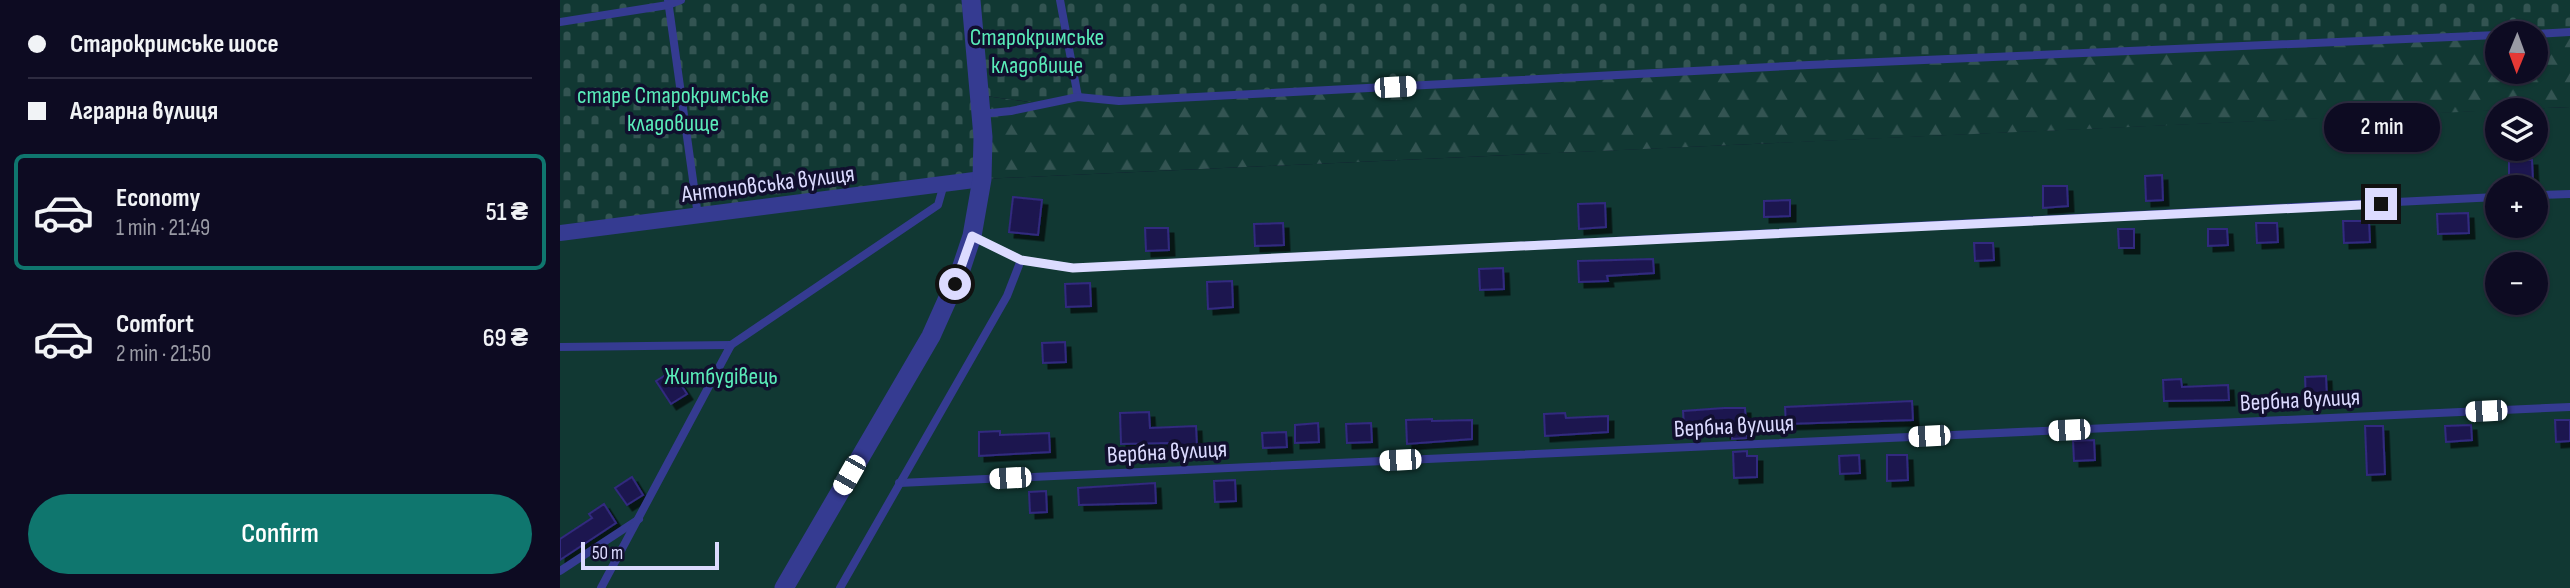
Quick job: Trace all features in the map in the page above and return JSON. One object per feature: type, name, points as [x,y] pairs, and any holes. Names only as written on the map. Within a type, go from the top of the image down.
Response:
[{"type":"street","points":[[784,588],[931,336],[961,269],[972,236],[982,180],[981,114],[971,0]]},
{"type":"street","name":"Антоновська вулиця","points":[[560,233],[982,180]]},
{"type":"lane","points":[[560,22],[681,0]]},
{"type":"lane","points":[[1060,0],[1078,97]]},
{"type":"lane","points":[[668,3],[698,216]]},
{"type":"lane","points":[[2548,33],[2570,32]]},
{"type":"lane","points":[[981,114],[1078,97],[1119,101],[1822,64],[2485,36]]},
{"type":"lane","points":[[601,588],[731,345],[938,205],[944,184]]},
{"type":"lane","points":[[2548,195],[2570,194]]},
{"type":"lane","points":[[972,236],[1021,260],[1073,268],[2485,198]]},
{"type":"lane","points":[[840,588],[1007,296],[1021,260]]},
{"type":"lane","points":[[560,347],[731,345]]},
{"type":"lane","name":"Вербна вулиця","points":[[899,483],[2570,407]]},
{"type":"lane","points":[[560,571],[640,518]]},
{"type":"green space","points":[[560,0],[2570,0],[2570,32],[2548,32],[2548,21],[2485,21],[2485,34],[1119,101],[1078,97],[1044,104],[979,95],[982,179],[560,233]]},
{"type":"green space","points":[[2570,32],[2570,107],[2548,108],[2548,98],[2485,98],[2485,111],[982,179],[978,95],[1044,104],[1078,97],[2485,36],[2485,84],[2548,84],[2548,33]]},
{"type":"green space","name":"Житбудівець","points":[[2570,107],[2570,588],[560,588],[560,233],[982,179],[2485,111],[2485,161],[2548,161],[2548,108]]},
{"type":"building","points":[[2509,161],[2532,161],[2533,175],[2509,175]]},
{"type":"building","points":[[2162,175],[2163,200],[2146,201],[2145,176]]},
{"type":"building","points":[[2043,186],[2067,186],[2068,206],[2043,208]]},
{"type":"building","points":[[1013,197],[1042,200],[1038,235],[1009,232]]},
{"type":"building","points":[[1790,200],[1790,216],[1764,217],[1764,201]]},
{"type":"building","points":[[1605,203],[1606,227],[1579,229],[1578,204]]},
{"type":"building","points":[[2468,213],[2469,233],[2438,234],[2437,214]]},
{"type":"building","points":[[2343,221],[2369,221],[2370,242],[2344,243]]},
{"type":"building","points":[[1283,223],[1284,245],[1255,246],[1254,224]]},
{"type":"building","points":[[2256,223],[2277,223],[2278,242],[2257,243]]},
{"type":"building","points":[[1145,228],[1168,228],[1169,250],[1146,251]]},
{"type":"building","points":[[2118,229],[2134,229],[2134,248],[2119,248]]},
{"type":"building","points":[[2208,229],[2227,229],[2228,245],[2208,246]]},
{"type":"building","points":[[1974,243],[1993,243],[1994,260],[1975,261]]},
{"type":"building","points":[[1653,259],[1654,273],[1607,276],[1608,281],[1579,282],[1578,261]]},
{"type":"building","points":[[1503,268],[1504,289],[1480,290],[1479,269]]},
{"type":"building","points":[[1232,281],[1233,307],[1208,309],[1207,282]]},
{"type":"building","points":[[1090,283],[1091,306],[1066,307],[1065,284]]},
{"type":"building","points":[[1065,342],[1066,362],[1043,363],[1042,343]]},
{"type":"building","points":[[672,371],[687,394],[671,404],[656,381]]},
{"type":"building","points":[[2326,376],[2327,399],[2306,400],[2305,377]]},
{"type":"building","points":[[2181,379],[2182,387],[2228,385],[2229,400],[2164,401],[2163,380]]},
{"type":"building","points":[[1912,401],[1913,420],[1786,424],[1785,407]]},
{"type":"building","points":[[1745,408],[1747,438],[1732,439],[1732,433],[1725,433],[1725,425],[1684,427],[1683,411]]},
{"type":"building","points":[[1149,412],[1150,428],[1196,426],[1197,447],[1170,448],[1170,443],[1121,444],[1120,413]]},
{"type":"building","points":[[1565,413],[1566,418],[1608,416],[1608,432],[1545,436],[1544,414]]},
{"type":"building","points":[[1406,420],[1472,420],[1472,439],[1407,444]]},
{"type":"building","points":[[2555,420],[2570,420],[2570,441],[2556,442]]},
{"type":"building","points":[[1318,423],[1319,442],[1295,443],[1295,425]]},
{"type":"building","points":[[1371,423],[1372,442],[1347,443],[1346,424]]},
{"type":"building","points":[[2471,425],[2472,440],[2446,442],[2445,426]]},
{"type":"building","points":[[2365,426],[2383,426],[2385,474],[2367,475]]},
{"type":"building","points":[[1000,431],[1000,435],[1049,433],[1050,452],[979,456],[979,432]]},
{"type":"building","points":[[1286,432],[1287,447],[1263,448],[1262,433]]},
{"type":"building","points":[[2094,440],[2095,460],[2074,461],[2073,441]]},
{"type":"building","points":[[1747,451],[1747,456],[1757,456],[1757,477],[1734,478],[1733,452]]},
{"type":"building","points":[[1859,455],[1860,473],[1840,474],[1839,456]]},
{"type":"building","points":[[1887,455],[1907,455],[1908,480],[1887,481]]},
{"type":"building","points":[[632,477],[643,495],[627,505],[615,488]]},
{"type":"building","points":[[1235,480],[1236,501],[1215,502],[1214,481]]},
{"type":"building","points":[[1155,483],[1156,503],[1079,505],[1078,488]]},
{"type":"building","points":[[1046,491],[1047,512],[1030,513],[1029,492]]},
{"type":"building","points":[[604,504],[616,523],[560,560],[560,539],[592,518],[589,514]]},
{"type":"route","points":[[955,284],[972,236],[1021,260],[1073,268],[2381,204]]},
{"type":"park label","name":"Старокримське кладовище","points":[[1037,51]]},
{"type":"park label","name":"старе Старокримське кладовище","points":[[673,109]]}]
